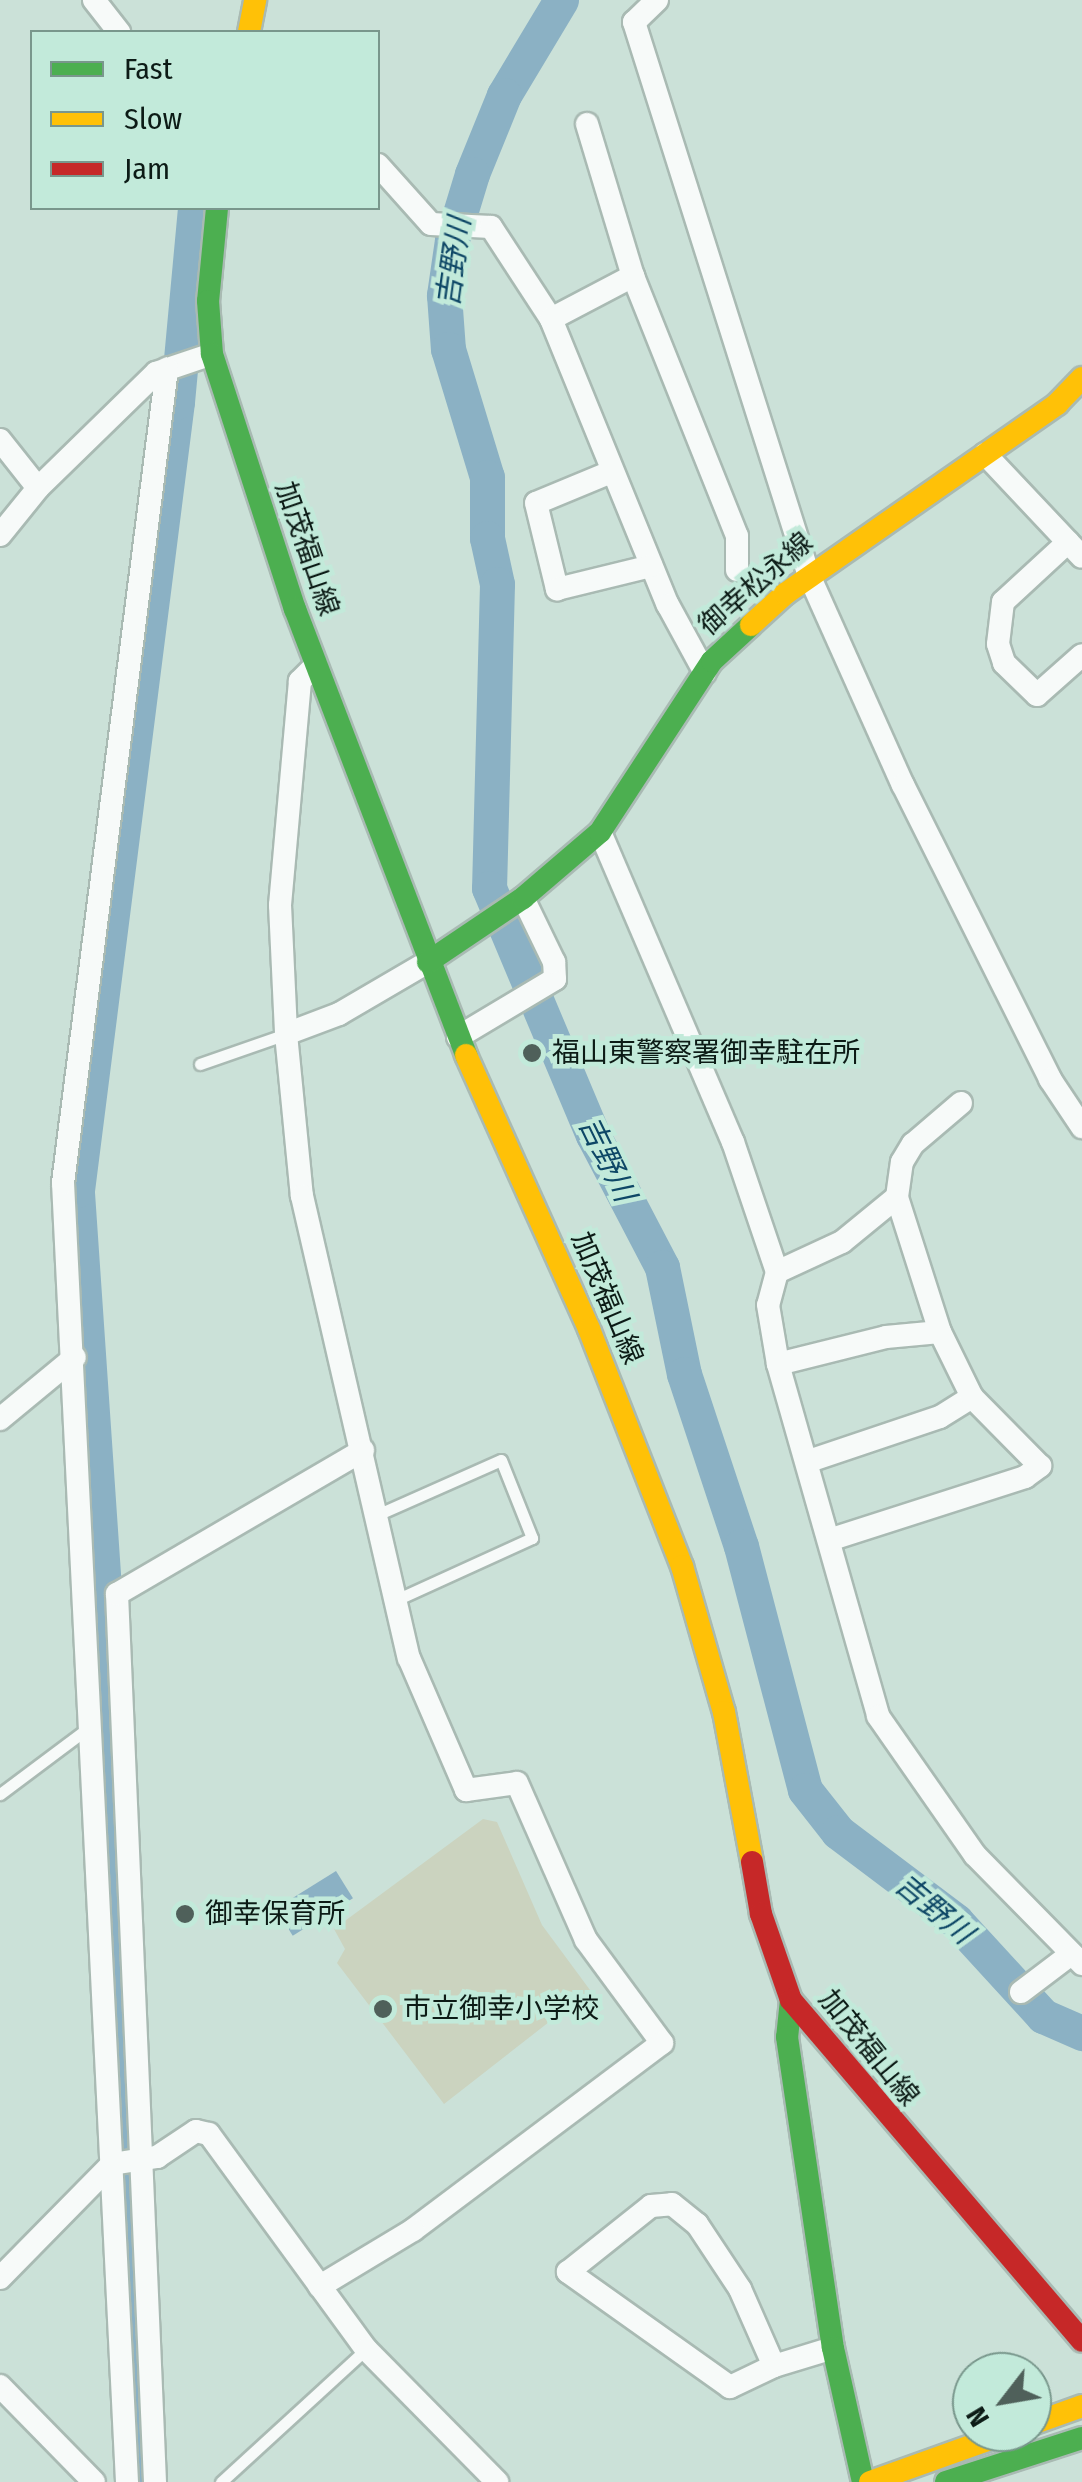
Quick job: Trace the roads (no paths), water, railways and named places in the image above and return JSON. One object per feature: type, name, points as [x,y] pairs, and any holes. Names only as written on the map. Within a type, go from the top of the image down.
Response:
[{"type":"main road","points":[[249,30],[254,0]]},
{"type":"main road","name":"加茂福山線","points":[[217,210],[208,301],[185,363],[316,665],[458,1037],[589,1329],[682,1566],[724,1712],[760,1914],[791,2000],[876,2108],[1082,2341]]},
{"type":"main road","name":"御幸松永線","points":[[428,962],[515,903],[600,832],[704,674],[808,573],[1077,395]]},
{"type":"main road","points":[[791,2000],[787,2038],[833,2348],[866,2482],[952,2452]]},
{"type":"main road","points":[[1052,2417],[1082,2406]]},
{"type":"main road","points":[[946,2482],[1082,2438]]},
{"type":"street","points":[[94,0],[117,30]]},
{"type":"street","points":[[657,0],[634,22],[808,573],[904,785],[1050,1079],[1082,1127]]},
{"type":"street","points":[[587,124],[633,276],[737,536],[737,570]]},
{"type":"street","points":[[380,167],[431,224],[491,227],[551,319],[611,472],[704,674]]},
{"type":"street","points":[[551,319],[633,276]]},
{"type":"street","points":[[0,535],[38,488],[185,363]]},
{"type":"street","points":[[155,2482],[94,1724],[75,1357],[63,1245],[70,1108],[185,363]]},
{"type":"street","points":[[0,440],[38,488]]},
{"type":"street","points":[[985,454],[1075,549],[1003,602],[998,644],[1004,663],[1037,695],[1082,655]]},
{"type":"street","points":[[611,472],[536,503],[557,588],[652,566]]},
{"type":"street","points":[[316,665],[300,681],[280,905],[286,1034],[302,1196],[409,1658],[466,1790],[517,1783],[586,1940],[662,2043],[413,2230],[320,2286]]},
{"type":"street","points":[[600,832],[733,1142],[777,1272],[768,1305],[778,1364],[832,1539],[878,1716],[900,1756],[975,1855],[1076,1959],[1021,1992]]},
{"type":"street","points":[[458,1037],[555,979],[554,962],[515,903]]},
{"type":"street","points":[[286,1034],[339,1014],[428,962]]},
{"type":"street","points":[[832,1539],[1025,1477],[1040,1466],[972,1397],[940,1332],[897,1198],[902,1162],[913,1144],[961,1102]]},
{"type":"street","points":[[777,1272],[842,1242],[897,1198]]},
{"type":"street","points":[[778,1364],[886,1337],[940,1332]]},
{"type":"street","points":[[0,1419],[75,1357]]},
{"type":"street","points":[[809,1461],[940,1417],[972,1397]]},
{"type":"street","points":[[127,2482],[127,2162],[117,1594],[363,1450]]},
{"type":"street","points":[[0,2278],[127,2162],[196,2132],[209,2134],[366,2349],[497,2482]]},
{"type":"street","points":[[774,2366],[740,2288],[697,2224],[672,2204],[651,2206],[568,2272],[730,2387],[774,2366],[833,2348]]},
{"type":"street","points":[[0,2386],[94,2482]]},
{"type":"lane","points":[[200,1064],[286,1034]]},
{"type":"lane","points":[[378,1514],[501,1460],[532,1538],[396,1600]]},
{"type":"lane","points":[[0,1794],[94,1724]]},
{"type":"lane","points":[[221,2482],[366,2349]]},
{"type":"water","points":[[336,1871],[353,1898],[293,1936],[276,1909]]},
{"type":"waterway","name":"吉野川","points":[[561,0],[504,95],[472,174],[452,240],[444,295],[448,349],[487,477],[487,538],[497,584],[489,888],[593,1135],[662,1267],[684,1374],[741,1546],[805,1790],[838,1832],[956,1921],[1043,2016],[1082,2033]]},
{"type":"waterway","points":[[140,2482],[109,1662],[77,1190],[177,402],[195,210]]},
{"type":"place","name":"福山東警察署御幸駐在所","points":[[532,1053]]},
{"type":"place","name":"御幸保育所","points":[[185,1914]]},
{"type":"place","name":"市立御幸小学校","points":[[383,2009]]}]
